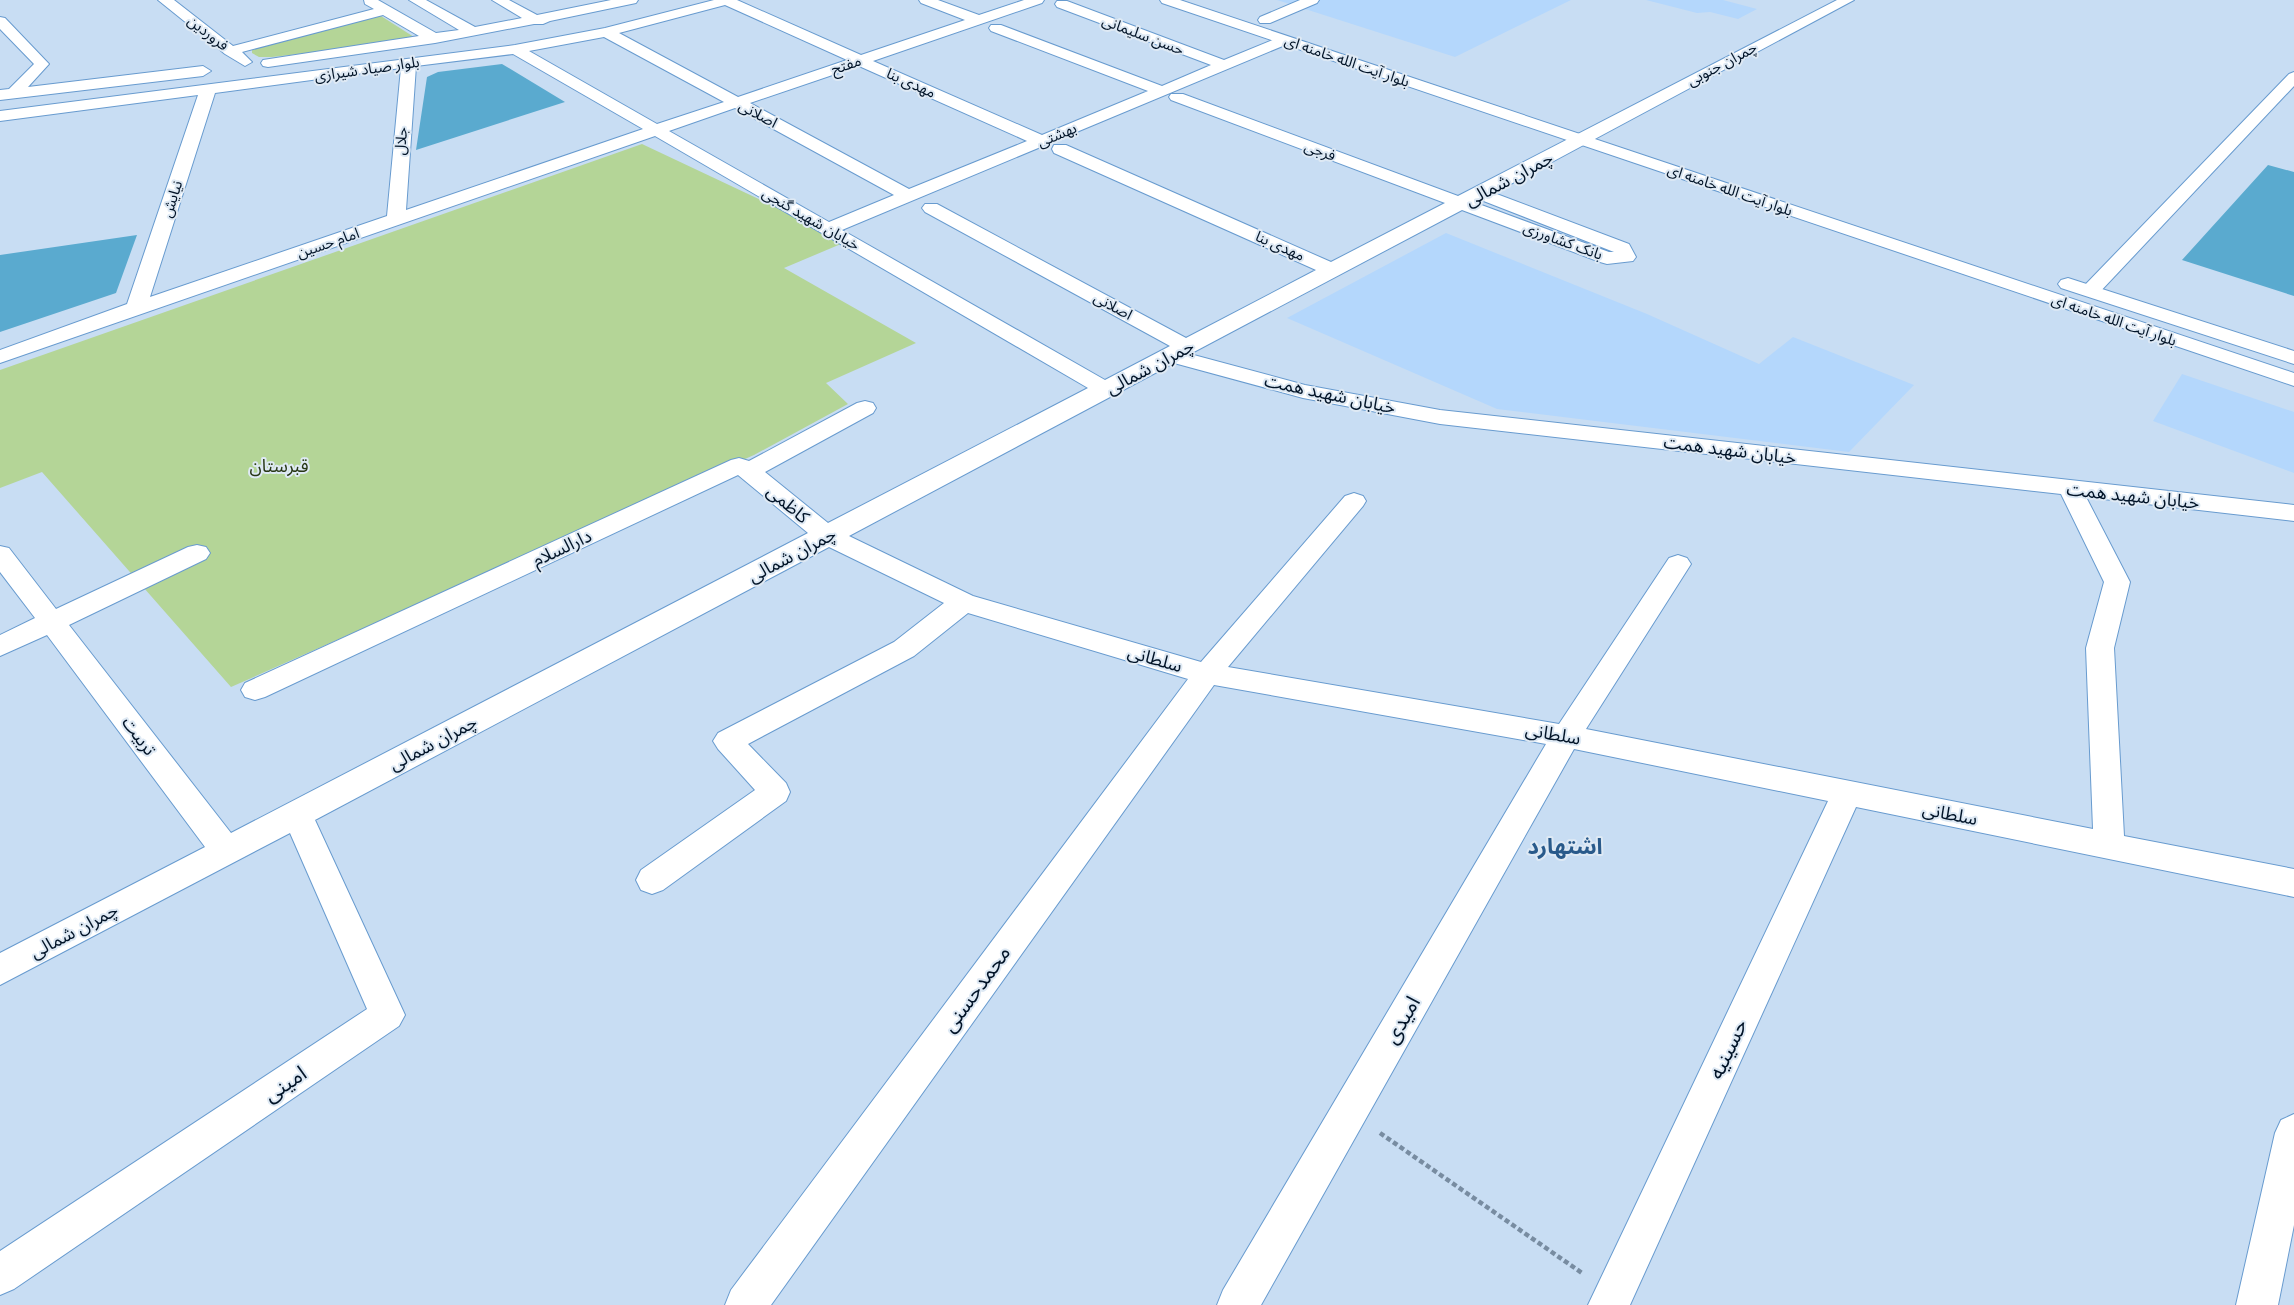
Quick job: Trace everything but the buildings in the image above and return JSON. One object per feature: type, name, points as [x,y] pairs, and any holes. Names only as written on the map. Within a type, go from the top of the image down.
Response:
[{"type":"street","name":"فروردین","points":[[165,0],[251,66]]},
{"type":"street","points":[[369,0],[435,39]]},
{"type":"street","points":[[416,0],[473,32]]},
{"type":"street","points":[[499,0],[536,20],[568,22],[577,25],[578,31],[572,36],[555,42]]},
{"type":"street","name":"بلوار صیاد شیرازی","points":[[7,94],[251,66],[387,47],[536,20],[631,0]]},
{"type":"street","name":"بلوار صیاد شیرازی","points":[[2,118],[515,49],[606,32],[728,0]]},
{"type":"street","name":"مهدی بنا","points":[[728,0],[1042,141]]},
{"type":"street","points":[[926,0],[978,20]]},
{"type":"street","name":"مفتح","points":[[656,130],[1037,0]]},
{"type":"street","name":"بلوار آیت الله خامنه ای","points":[[1167,0],[1285,40],[2005,264]]},
{"type":"street","name":"بلوار آیت الله خامنه ای","points":[[1207,0],[1591,136],[2294,380]]},
{"type":"street","points":[[1265,20],[1312,0]]},
{"type":"street","name":"چمران جنوبی","points":[[1591,136],[1847,0]]},
{"type":"street","points":[[546,3],[566,13]]},
{"type":"street","points":[[616,3],[607,8],[604,13],[607,18],[616,21],[646,21]]},
{"type":"street","name":"حسن سلیمانی","points":[[1062,4],[1224,65]]},
{"type":"street","points":[[230,51],[385,10]]},
{"type":"street","points":[[0,21],[42,64],[7,94]]},
{"type":"street","name":"فرجی","points":[[996,28],[1169,94],[1472,199]]},
{"type":"street","name":"اصلانی","points":[[606,32],[909,196]]},
{"type":"street","name":"بهشتی","points":[[828,230],[1042,141],[1169,94],[1224,65],[1285,40]]},
{"type":"street","points":[[387,47],[378,50],[370,58],[373,62],[388,66]]},
{"type":"street","name":"خیابان شهید گنجی","points":[[515,49],[1107,390]]},
{"type":"street","points":[[320,55],[337,60],[339,64],[335,69],[320,75]]},
{"type":"street","name":"جلال","points":[[396,211],[409,63]]},
{"type":"street","points":[[2090,291],[2294,77]]},
{"type":"street","name":"نیایش","points":[[136,308],[208,89]]},
{"type":"street","name":"امام حسین","points":[[0,357],[396,211],[656,130]]},
{"type":"street","name":"چمران شمالی","points":[[0,970],[1591,136]]},
{"type":"street","name":"مهدی بنا","points":[[1060,149],[1334,270]]},
{"type":"street","name":"بانک کشاورزی","points":[[1472,199],[1622,248],[1626,257],[1607,258],[1472,199]]},
{"type":"street","name":"اصلانی","points":[[931,208],[1180,351]]},
{"type":"street","name":"بلوار آیت الله خامنه ای","points":[[2052,279],[2294,358]]},
{"type":"street","name":"خیابان شهید همت","points":[[1180,351],[1303,391],[1440,416],[2294,513]]},
{"type":"street","name":"دارالسلام","points":[[255,690],[739,465],[749,471],[864,408]]},
{"type":"street","name":"کاظمی","points":[[749,471],[827,536]]},
{"type":"street","points":[[2070,489],[2117,582],[2100,648],[2109,846]]},
{"type":"street","name":"محمدحسنی","points":[[746,1305],[1207,674],[1354,501]]},
{"type":"street","name":"سلطانی","points":[[827,536],[964,602],[1207,674],[1566,736],[2294,883]]},
{"type":"street","points":[[0,646],[197,553]]},
{"type":"street","name":"تربیت","points":[[0,554],[226,851]]},
{"type":"street","name":"امیدی","points":[[1238,1305],[1566,736],[1678,564]]},
{"type":"street","points":[[652,880],[775,792],[728,741],[904,649],[964,602]]},
{"type":"street","name":"حسینیه","points":[[1611,1300],[1847,793]]},
{"type":"street","name":"امینی","points":[[0,1275],[387,1015],[297,814]]},
{"type":"street","points":[[2257,1305],[2294,1132]]},
{"type":"path","points":[[1349,1112],[1611,1300]]},
{"type":"shaded area","points":[[1277,0],[1571,0],[1455,57]]},
{"type":"shaded area","points":[[1646,0],[1723,0],[1757,9],[1738,19],[1710,12],[1697,13]]},
{"type":"shaded area","points":[[1446,233],[1647,314],[1759,364],[1793,337],[1914,385],[1849,452],[1497,409],[1287,318]]},
{"type":"shaded area","points":[[2182,374],[2294,412],[2294,473],[2153,421]]},
{"type":"green space","points":[[381,16],[414,37],[406,42],[272,57],[259,57],[252,53],[252,49],[261,45]]},
{"type":"green space","name":"قبرستان","points":[[642,144],[848,241],[784,268],[916,343],[826,383],[848,404],[754,455],[231,687],[42,472],[0,488],[0,370]]},
{"type":"district","name":"اشتهارد","points":[[1565,846]]}]
